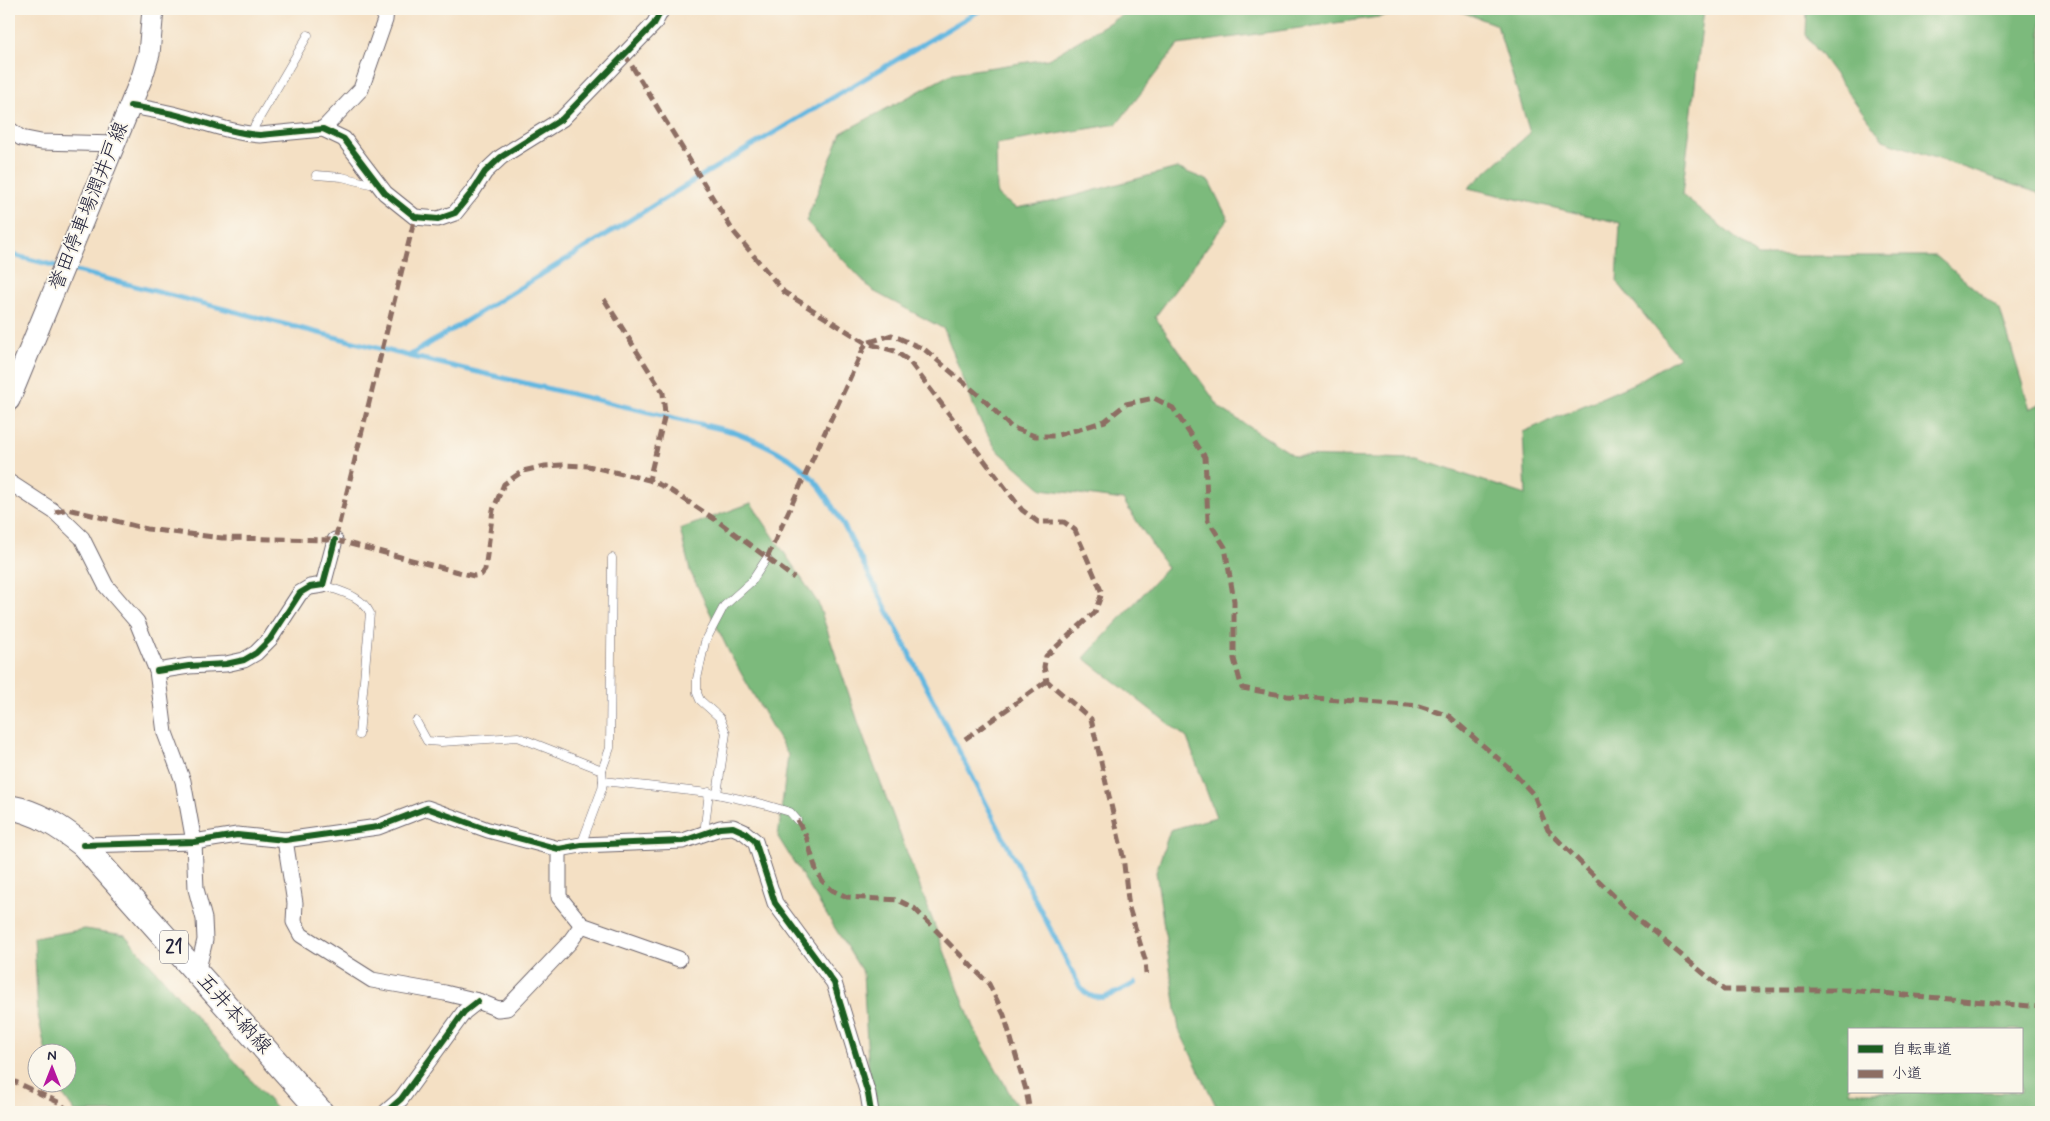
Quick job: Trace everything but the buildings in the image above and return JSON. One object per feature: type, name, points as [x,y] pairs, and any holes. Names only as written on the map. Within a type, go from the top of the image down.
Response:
[{"type":"main road","name":"誉田停車場潤井戸線","points":[[9,400],[130,106],[149,54],[153,9]]},
{"type":"main road","name":"五井本納線","points":[[9,807],[31,812],[59,826],[83,845],[321,1112]]},
{"type":"street","points":[[323,129],[360,89],[385,20],[386,9]]},
{"type":"street","points":[[130,106],[173,114],[236,132],[250,134],[260,135],[323,129],[344,139],[385,193],[415,217],[438,219],[455,213],[485,172],[501,157],[562,119],[654,24],[662,9]]},
{"type":"street","points":[[9,129],[22,138],[41,142],[115,144]]},
{"type":"street","points":[[9,482],[55,512],[82,538],[106,586],[137,622],[157,671],[165,733],[183,781],[194,842],[196,889],[204,919],[205,940],[198,973]]},
{"type":"street","points":[[157,671],[189,666],[226,664],[244,660],[256,653],[270,638],[300,593],[310,587],[323,585],[336,540]]},
{"type":"street","points":[[83,845],[194,842],[237,835],[285,840],[378,827],[427,808],[488,830],[559,850],[581,845],[683,841],[720,828],[733,827],[744,832],[754,841],[775,903],[834,983],[868,1094],[871,1112]]},
{"type":"street","points":[[285,840],[295,903],[294,922],[301,936],[372,980],[478,1001],[498,1009],[507,1008],[569,943],[582,924]]},
{"type":"street","points":[[559,850],[559,897],[582,924],[679,959]]},
{"type":"street","points":[[386,1112],[401,1098],[464,1012],[478,1001]]},
{"type":"lane","points":[[250,134],[308,34]]},
{"type":"lane","points":[[316,175],[342,177],[370,184],[375,181]]},
{"type":"lane","points":[[581,845],[603,781],[602,770],[610,748],[612,558]]},
{"type":"lane","points":[[704,834],[726,733],[720,718],[700,700],[697,693],[697,679],[705,642],[724,606],[752,581],[767,558]]},
{"type":"lane","points":[[323,585],[359,598],[366,604],[370,613],[359,735]]},
{"type":"lane","points":[[416,721],[427,741],[441,742],[518,737],[602,770]]},
{"type":"lane","points":[[603,781],[713,793],[781,809],[790,812],[798,820]]},
{"type":"green space","points":[[1132,9],[1436,9],[1178,45],[1117,124],[996,144],[997,195],[1016,208],[1055,201],[1177,168],[1209,181],[1228,219],[1155,317],[1220,408],[1295,456],[1418,459],[1526,495],[1523,432],[1635,383],[1679,357],[1617,282],[1620,223],[1468,188],[1530,133],[1497,25],[1454,9],[1704,9],[1682,195],[1758,256],[1936,256],[2000,310],[2030,409],[2041,403],[2041,1112],[1219,1112],[1179,1030],[1156,872],[1170,830],[1216,817],[1187,738],[1084,658],[1167,568],[1123,500],[1042,489],[996,449],[978,417],[944,329],[873,291],[806,221],[841,133],[953,73],[1048,59]]},
{"type":"green space","points":[[1807,9],[2041,9],[2041,194],[1883,140],[1806,35]]},
{"type":"green space","points":[[751,503],[818,603],[864,739],[973,1027],[1020,1112],[871,1112],[863,973],[778,837],[788,755],[730,654],[690,571],[680,529]]},
{"type":"green space","points":[[85,929],[125,935],[279,1112],[75,1112],[62,1094],[78,1094],[78,1044],[44,1044],[38,1015],[34,938]]},
{"type":"waterway","points":[[68,269],[409,356],[708,172],[982,9]]},
{"type":"waterway","points":[[9,254],[60,267]]},
{"type":"waterway","points":[[409,356],[734,432],[778,452],[808,473],[823,492],[843,524],[1080,987],[1093,997],[1100,998],[1135,983]]},
{"type":"marked path","points":[[624,53],[733,231],[784,292],[866,343],[895,351],[909,361],[1022,510],[1038,522],[1064,522],[1075,530],[1102,593],[1095,612],[1046,656],[1044,667],[1047,681],[1091,719],[1123,856],[1129,908],[1145,959],[1146,974]]},
{"type":"marked path","points":[[55,512],[68,509],[147,529],[222,538],[335,540],[415,217]]},
{"type":"marked path","points":[[604,299],[663,393],[665,414],[649,480]]},
{"type":"marked path","points":[[767,558],[866,343],[892,335],[924,349],[981,397],[1011,427],[1035,436],[1054,436],[1080,429],[1105,421],[1126,404],[1154,398],[1173,408],[1205,457],[1208,520],[1225,547],[1234,601],[1234,659],[1242,688],[1287,696],[1419,706],[1449,716],[1509,768],[1534,795],[1548,830],[1637,919],[1724,990],[1848,990],[2041,1007]]},
{"type":"marked path","points":[[335,540],[474,576],[481,575],[485,570],[493,510],[504,484],[523,471],[545,466],[588,466],[649,480],[667,488],[719,522],[794,578]]},
{"type":"marked path","points":[[965,739],[1047,681]]},
{"type":"marked path","points":[[797,820],[806,836],[816,870],[822,881],[832,890],[847,897],[898,900],[914,908],[989,984],[1004,1015],[1026,1090],[1030,1112]]},
{"type":"marked path","points":[[9,1079],[58,1102],[70,1112]]},
{"type":"cycle path","points":[[130,106],[173,114],[249,134],[260,135],[323,129],[344,139],[385,193],[415,217],[438,219],[455,213],[485,172],[501,157],[562,119],[654,24],[662,9]]},
{"type":"cycle path","points":[[157,671],[189,666],[226,664],[244,660],[256,653],[270,639],[300,593],[310,587],[323,585],[335,540]]},
{"type":"cycle path","points":[[83,845],[194,842],[237,835],[285,840],[378,827],[427,808],[488,830],[559,849],[581,845],[683,841],[720,828],[733,827],[744,832],[755,841],[775,903],[834,983],[868,1094],[871,1112]]},
{"type":"cycle path","points":[[386,1112],[401,1099],[464,1012],[478,1001]]}]
